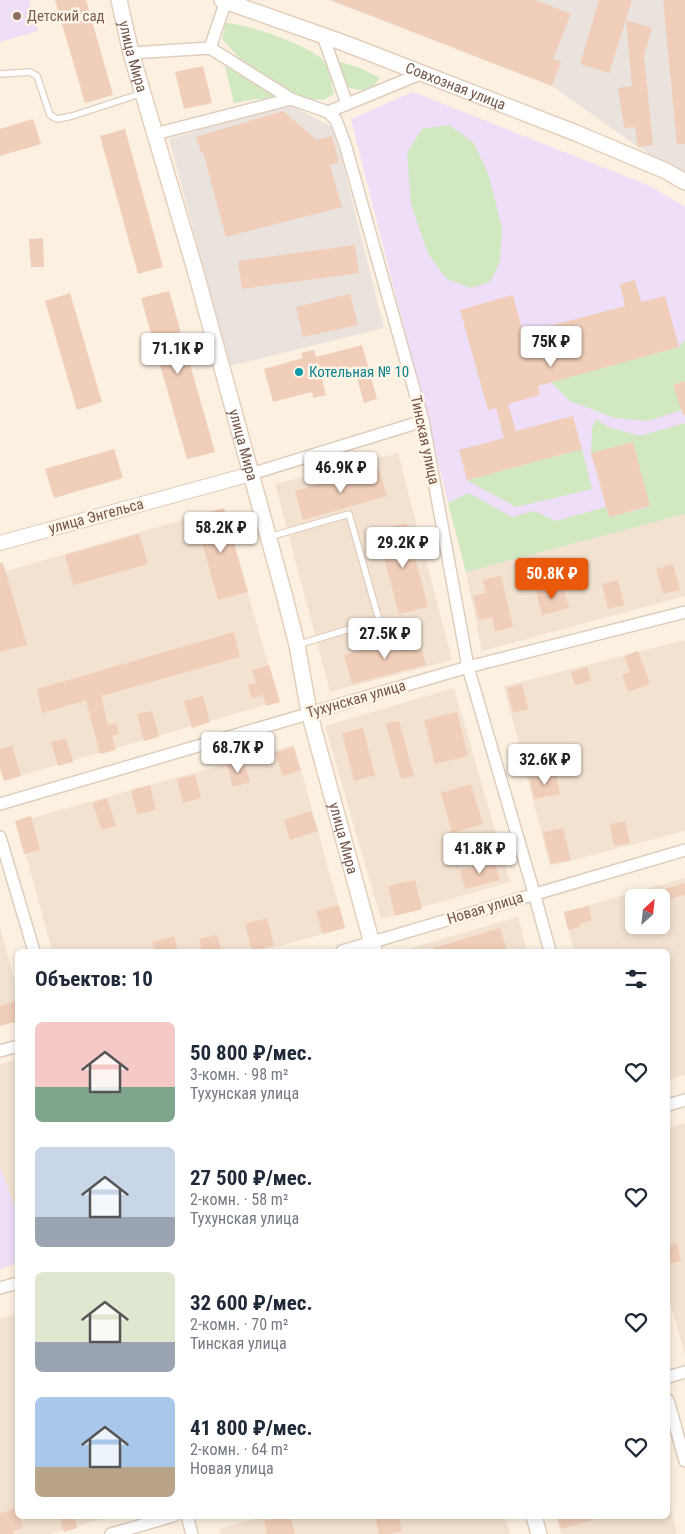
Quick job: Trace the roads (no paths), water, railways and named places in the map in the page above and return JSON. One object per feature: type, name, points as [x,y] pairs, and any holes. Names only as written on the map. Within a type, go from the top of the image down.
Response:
[{"type":"main road","name":"улица Мира","points":[[119,0],[131,53],[194,266],[250,474],[269,537],[296,645],[309,712],[372,947]]},
{"type":"main road","name":"Совхозная улица","points":[[224,1],[324,36],[576,133],[666,171],[685,182]]},
{"type":"main road","points":[[535,1519],[539,1534]]},
{"type":"street","points":[[210,48],[224,1]]},
{"type":"street","points":[[324,36],[347,104]]},
{"type":"street","points":[[131,53],[210,48],[291,99],[328,112],[420,74]]},
{"type":"street","points":[[155,134],[291,99]]},
{"type":"street","name":"Тинская улица","points":[[328,112],[336,120],[345,144],[423,420],[468,667],[549,949]]},
{"type":"street","name":"улица Энгельса","points":[[0,543],[250,474],[423,420]]},
{"type":"street","name":"Тухунская улица","points":[[0,804],[468,667],[685,612]]},
{"type":"street","points":[[0,838],[33,949]]},
{"type":"street","name":"Новая улица","points":[[357,949],[372,947],[534,893],[685,850]]},
{"type":"street","points":[[0,1051],[15,1047]]},
{"type":"street","points":[[670,1104],[685,1100]]},
{"type":"street","points":[[0,1288],[15,1284]]},
{"type":"street","points":[[670,1376],[685,1372]]},
{"type":"street","points":[[670,1407],[685,1461]]},
{"type":"street","points":[[111,1534],[163,1519]]},
{"type":"street","points":[[187,1519],[192,1534]]},
{"type":"lane","points":[[0,74],[30,72],[37,76],[50,115],[56,119],[72,116],[143,93]]},
{"type":"lane","points":[[269,537],[350,514],[379,620],[296,645]]},
{"type":"place","name":"Детский сад","points":[[17,16]]},
{"type":"place","name":"Котельная № 10","points":[[299,372]]}]
